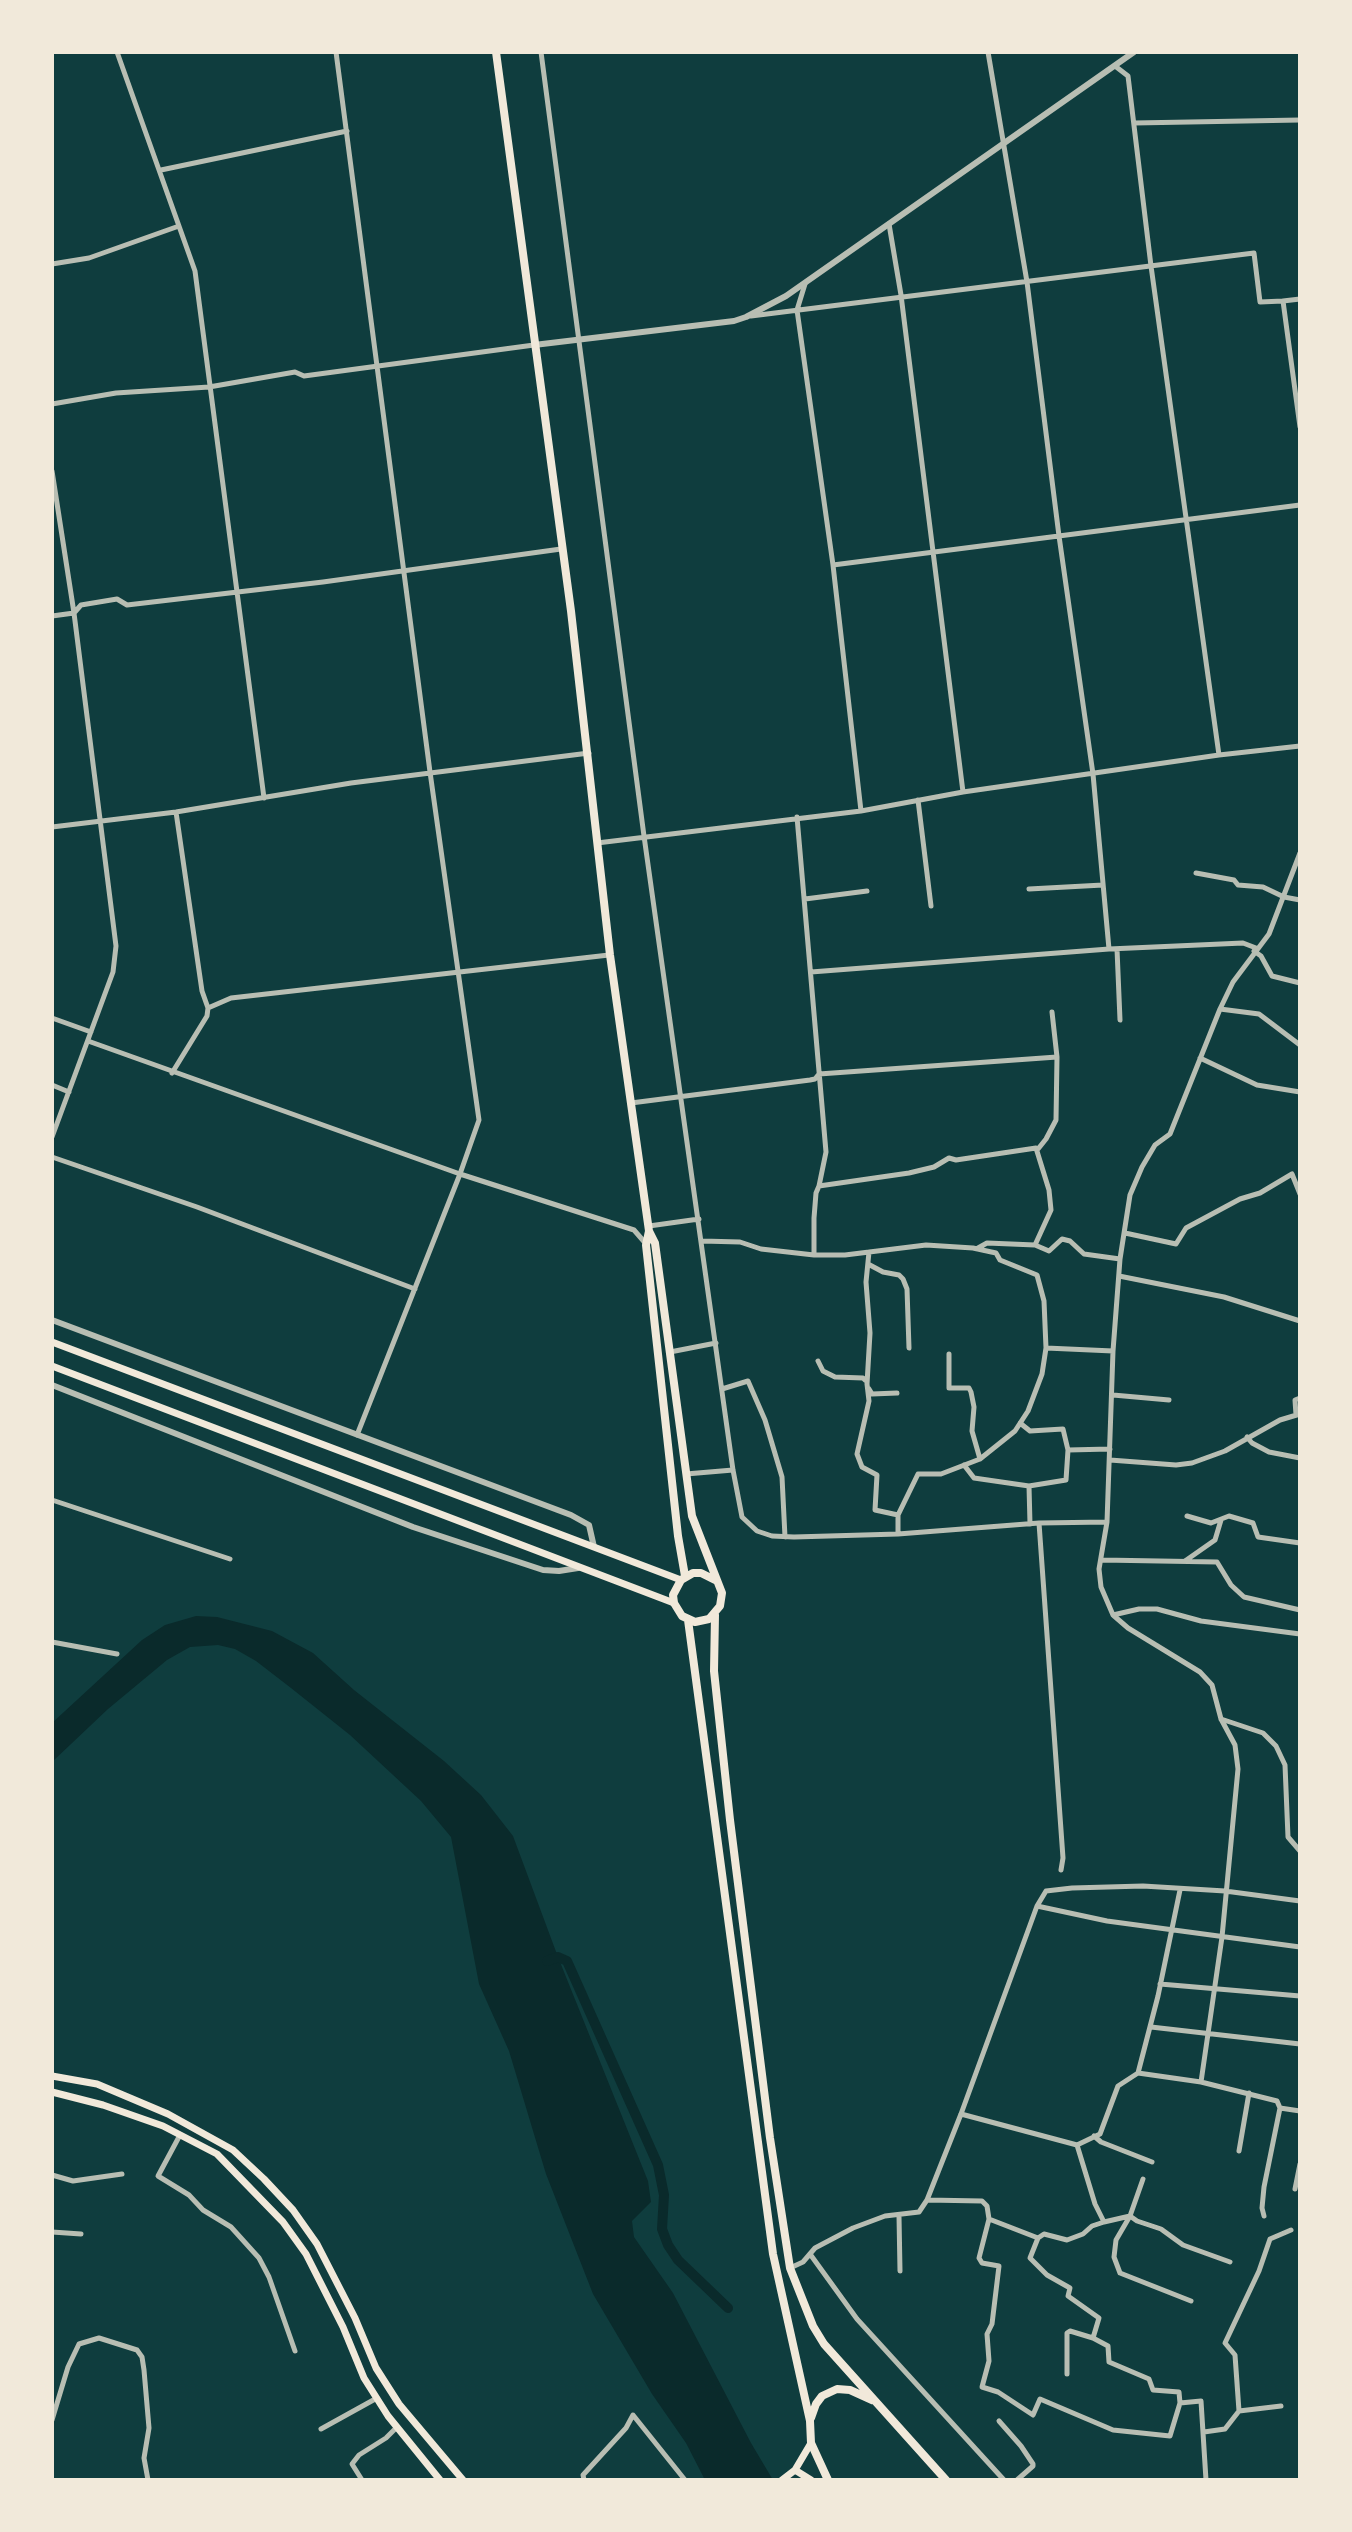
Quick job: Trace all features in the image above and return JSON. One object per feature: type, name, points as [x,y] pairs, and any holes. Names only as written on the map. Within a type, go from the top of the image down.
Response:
[{"type":"highway","points":[[496,52],[589,753],[610,955],[648,1228],[670,1352],[692,1516],[722,1593],[722,1601],[715,1615],[714,1671],[770,2138],[790,2268],[813,2326],[824,2344],[946,2480]]},
{"type":"highway","points":[[651,1244],[683,1578]]},
{"type":"highway","points":[[715,1580],[701,1573],[683,1578],[676,1586],[674,1603],[688,1620],[702,1621],[715,1615]]},
{"type":"highway","points":[[688,1620],[773,2254],[810,2421],[811,2443],[828,2480]]},
{"type":"highway","points":[[810,2421],[822,2396],[837,2389],[850,2390],[879,2404]]},
{"type":"main road","points":[[52,1342],[683,1578]]},
{"type":"main road","points":[[52,1366],[674,1603]]},
{"type":"main road","points":[[52,2076],[97,2084],[168,2114],[233,2150],[264,2179],[293,2210],[317,2244],[355,2318],[376,2368],[399,2404],[463,2480]]},
{"type":"main road","points":[[52,2092],[103,2105],[163,2126],[217,2154],[283,2222],[306,2254],[343,2327],[364,2378],[397,2427],[440,2480]]},
{"type":"main road","points":[[782,2480],[795,2470],[811,2443]]},
{"type":"main road","points":[[795,2470],[811,2480]]},
{"type":"street","points":[[117,52],[195,271],[264,798]]},
{"type":"street","points":[[336,52],[479,1120],[357,1435]]},
{"type":"street","points":[[541,52],[644,836],[742,1517],[757,1531],[785,1537],[1107,1522]]},
{"type":"street","points":[[988,52],[1027,282],[1093,774],[1120,1020]]},
{"type":"street","points":[[52,404],[116,393],[209,387],[295,372],[304,376],[734,321],[786,296],[1134,52]]},
{"type":"street","points":[[1114,65],[1128,76],[1151,266],[1219,755]]},
{"type":"street","points":[[1134,123],[1300,120]]},
{"type":"street","points":[[161,170],[347,131]]},
{"type":"street","points":[[889,223],[901,295],[963,792]]},
{"type":"street","points":[[52,264],[89,258],[179,226]]},
{"type":"street","points":[[746,317],[901,295],[1254,253],[1260,302],[1300,299]]},
{"type":"street","points":[[805,283],[797,310],[833,565],[861,811]]},
{"type":"street","points":[[1283,301],[1300,427]]},
{"type":"street","points":[[52,471],[74,613],[116,946],[113,972],[52,1137]]},
{"type":"street","points":[[833,565],[1300,505]]},
{"type":"street","points":[[52,616],[74,613],[81,605],[117,599],[127,605],[561,549]]},
{"type":"street","points":[[597,843],[861,811],[963,792],[1300,746]]},
{"type":"street","points":[[52,827],[176,812],[430,772],[589,753]]},
{"type":"street","points":[[918,800],[931,906]]},
{"type":"street","points":[[172,1073],[207,1016],[208,1008],[202,991],[176,812]]},
{"type":"street","points":[[797,817],[826,1152],[816,1193],[814,1255]]},
{"type":"street","points":[[1201,2082],[1222,1937],[1238,1769],[1235,1745],[1221,1719],[1212,1685],[1200,1672],[1128,1628],[1113,1615],[1101,1587],[1099,1569],[1107,1522],[1113,1351],[1120,1259],[1130,1195],[1155,1145],[1170,1134],[1220,1009],[1233,982],[1269,934],[1300,853]]},
{"type":"street","points":[[1196,873],[1234,880],[1238,885],[1263,887],[1284,897],[1300,900]]},
{"type":"street","points":[[1029,889],[1103,885]]},
{"type":"street","points":[[805,900],[867,891]]},
{"type":"street","points":[[811,972],[1113,949],[1243,943],[1255,949],[1272,976],[1300,983]]},
{"type":"street","points":[[208,1008],[231,998],[610,955]]},
{"type":"street","points":[[1220,1009],[1259,1014],[1300,1045]]},
{"type":"street","points":[[819,1186],[909,1173],[934,1167],[949,1158],[956,1160],[1037,1150],[1056,1120],[1057,1057],[1052,1012]]},
{"type":"street","points":[[52,1018],[91,1032]]},
{"type":"street","points":[[88,1041],[460,1174],[634,1230],[651,1244]]},
{"type":"street","points":[[630,1103],[810,1080],[819,1074],[1057,1057]]},
{"type":"street","points":[[1200,1058],[1257,1085],[1300,1092]]},
{"type":"street","points":[[52,1085],[69,1092]]},
{"type":"street","points":[[1035,1245],[1051,1210],[1049,1190],[1037,1150]]},
{"type":"street","points":[[52,1157],[197,1207],[415,1289]]},
{"type":"street","points":[[1125,1233],[1176,1244],[1186,1228],[1240,1199],[1260,1193],[1292,1174],[1300,1194]]},
{"type":"street","points":[[648,1228],[699,1219]]},
{"type":"street","points":[[977,1249],[987,1243],[1035,1245],[1049,1251],[1062,1239],[1070,1241],[1084,1254],[1120,1259]]},
{"type":"street","points":[[702,1241],[740,1242],[761,1249],[814,1255],[926,1245],[977,1249],[996,1253],[1000,1260],[1037,1275],[1044,1301],[1046,1348],[1042,1374],[1028,1411],[1002,1443],[980,1459],[941,1474],[918,1474],[898,1515],[898,1534]]},
{"type":"street","points":[[869,1252],[866,1282],[870,1333],[869,1401],[857,1454],[862,1467],[877,1475],[875,1510],[898,1515]]},
{"type":"street","points":[[868,1264],[903,1279],[907,1289],[909,1348]]},
{"type":"street","points":[[1119,1276],[1224,1297],[1300,1321]]},
{"type":"street","points":[[52,1320],[571,1515],[589,1525],[594,1547]]},
{"type":"street","points":[[670,1352],[716,1343]]},
{"type":"street","points":[[1046,1348],[1113,1351]]},
{"type":"street","points":[[949,1354],[949,1388],[969,1388],[971,1392],[974,1407],[972,1431],[980,1459]]},
{"type":"street","points":[[818,1361],[823,1371],[835,1377],[863,1378],[872,1394],[897,1393]]},
{"type":"street","points":[[722,1389],[748,1381],[765,1420],[782,1477],[785,1537]]},
{"type":"street","points":[[52,1385],[413,1527],[543,1570],[582,1567]]},
{"type":"street","points":[[1113,1395],[1169,1400]]},
{"type":"street","points":[[1110,1460],[1176,1465],[1192,1463],[1225,1451],[1247,1437],[1298,1414],[1295,1400],[1300,1398]]},
{"type":"street","points":[[964,1465],[974,1478],[1029,1486],[1066,1480],[1068,1450],[1063,1429],[1030,1431],[1020,1423]]},
{"type":"street","points":[[1247,1437],[1269,1452],[1300,1458]]},
{"type":"street","points":[[1068,1450],[1110,1449]]},
{"type":"street","points":[[685,1475],[733,1470]]},
{"type":"street","points":[[1029,1486],[1030,1524]]},
{"type":"street","points":[[52,1500],[230,1559]]},
{"type":"street","points":[[1187,1516],[1211,1523],[1229,1516],[1253,1523],[1258,1537],[1300,1543]]},
{"type":"street","points":[[1184,1561],[1215,1540],[1221,1519]]},
{"type":"street","points":[[1039,1523],[1063,1858],[1061,1870]]},
{"type":"street","points":[[1102,1560],[1217,1562],[1231,1585],[1244,1597],[1300,1610]]},
{"type":"street","points":[[1113,1615],[1139,1609],[1157,1609],[1201,1621],[1300,1634]]},
{"type":"street","points":[[52,1642],[117,1654]]},
{"type":"street","points":[[1221,1719],[1263,1733],[1276,1746],[1285,1765],[1288,1837],[1300,1851]]},
{"type":"street","points":[[790,2268],[803,2262],[815,2248],[853,2228],[885,2216],[919,2212],[927,2200],[1037,1906],[1046,1891],[1143,1886],[1225,1891],[1300,1901]]},
{"type":"street","points":[[1138,2073],[1180,1890]]},
{"type":"street","points":[[1037,1906],[1107,1921],[1300,1947]]},
{"type":"street","points":[[1160,1984],[1300,1996]]},
{"type":"street","points":[[1151,2027],[1300,2044]]},
{"type":"street","points":[[961,2114],[1077,2145],[1103,2129],[1118,2086],[1138,2073],[1201,2082],[1277,2101],[1280,2108],[1264,2187],[1264,2216]]},
{"type":"street","points":[[1239,2151],[1249,2093]]},
{"type":"street","points":[[1280,2108],[1300,2111]]},
{"type":"street","points":[[180,2135],[158,2176],[231,2227],[259,2258],[269,2277],[295,2351]]},
{"type":"street","points":[[1094,2136],[1101,2142],[1152,2162]]},
{"type":"street","points":[[1077,2145],[1095,2204],[1104,2222]]},
{"type":"street","points":[[1295,2189],[1300,2164]]},
{"type":"street","points":[[52,2175],[73,2181],[122,2174]]},
{"type":"street","points":[[1143,2179],[1130,2216],[1116,2240],[1113,2253],[1120,2273],[1191,2301]]},
{"type":"street","points":[[927,2200],[982,2201],[987,2206],[989,2219],[979,2258],[982,2263],[999,2266],[992,2324],[987,2334],[989,2361],[982,2387],[998,2392],[1033,2415],[1040,2399],[1113,2430],[1170,2436],[1180,2403],[1179,2392],[1153,2390],[1149,2379],[1109,2362],[1108,2346],[1093,2338],[1070,2331],[1067,2333],[1067,2374]]},
{"type":"street","points":[[899,2216],[900,2271]]},
{"type":"street","points":[[1093,2338],[1099,2318],[1068,2296],[1070,2288],[1047,2275],[1030,2258],[1038,2238],[1044,2234],[1067,2240],[1083,2234],[1096,2224],[1130,2216],[1161,2229],[1183,2245],[1230,2262]]},
{"type":"street","points":[[989,2219],[1038,2238]]},
{"type":"street","points":[[1204,2432],[1225,2429],[1239,2411],[1235,2355],[1225,2343],[1259,2271],[1270,2239],[1291,2230]]},
{"type":"street","points":[[52,2232],[81,2234]]},
{"type":"street","points":[[810,2254],[857,2319],[1004,2480]]},
{"type":"street","points":[[52,2420],[68,2367],[79,2344],[99,2338],[137,2350],[142,2357],[149,2428],[144,2458],[148,2480]]},
{"type":"street","points":[[321,2429],[377,2398]]},
{"type":"street","points":[[1180,2403],[1201,2401],[1206,2480]]},
{"type":"street","points":[[1239,2411],[1281,2406]]},
{"type":"street","points":[[584,2480],[583,2475],[626,2428],[633,2415],[685,2480]]},
{"type":"street","points":[[999,2421],[1033,2464],[1017,2480]]},
{"type":"street","points":[[362,2480],[352,2464],[359,2455],[397,2427]]},
{"type":"water","points":[[196,1616],[217,1617],[272,1631],[313,1653],[354,1690],[444,1761],[481,1795],[513,1836],[648,2181],[651,2202],[632,2221],[634,2237],[673,2293],[773,2480],[705,2480],[686,2443],[652,2394],[593,2294],[546,2174],[509,2051],[479,1984],[451,1837],[421,1801],[350,1735],[256,1661],[235,1649],[218,1645],[190,1647],[167,1660],[108,1709],[52,1762],[52,1723],[142,1640],[165,1625]]},
{"type":"waterway","points":[[547,1961],[558,1957],[567,1961],[658,2165],[664,2195],[662,2229],[668,2245],[678,2260],[728,2308]]}]
